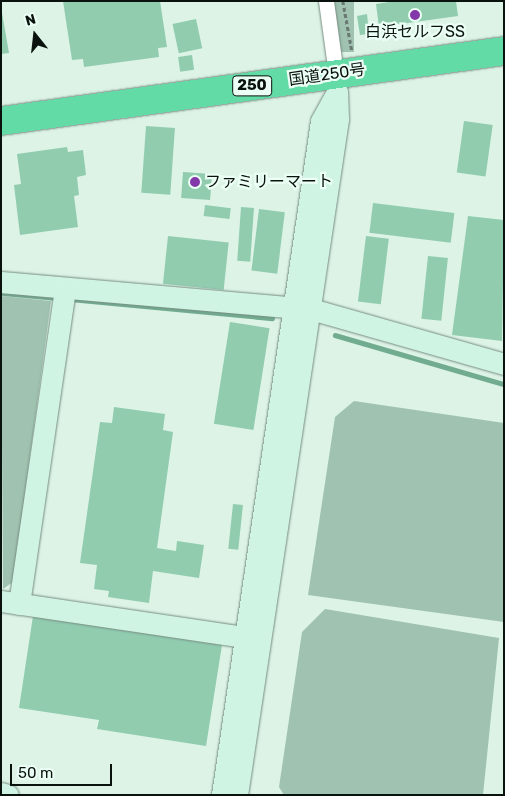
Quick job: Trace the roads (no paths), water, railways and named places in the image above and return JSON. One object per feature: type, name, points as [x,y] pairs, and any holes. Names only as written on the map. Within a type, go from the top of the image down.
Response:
[{"type":"highway","name":"国道250号","points":[[1,121],[504,52]]},
{"type":"highway","name":"国道250号","points":[[1,133],[168,109],[232,107],[343,75],[504,67]]},
{"type":"street","points":[[237,795],[254,638],[303,307],[321,121],[343,75],[326,1]]},
{"type":"street","points":[[1,282],[63,298],[303,307],[504,364]]},
{"type":"street","points":[[63,298],[10,602],[254,638]]},
{"type":"street","points":[[222,795],[254,638]]},
{"type":"street","points":[[1,793],[8,795]]},
{"type":"waterway","points":[[3,293],[57,298]]},
{"type":"waterway","points":[[70,299],[272,318]]},
{"type":"waterway","points":[[335,335],[504,384]]},
{"type":"place","name":"白浜セルフSS","points":[[415,15]]},
{"type":"place","name":"ファミリーマート","points":[[195,182]]}]
